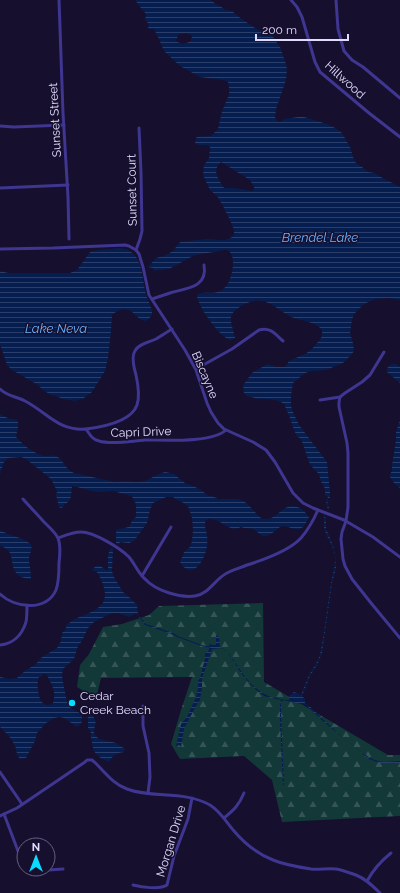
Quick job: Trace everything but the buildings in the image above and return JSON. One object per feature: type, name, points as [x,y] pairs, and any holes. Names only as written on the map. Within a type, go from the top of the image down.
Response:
[{"type":"street","name":"Sunset Street","points":[[59,0],[68,185],[69,239]]},
{"type":"street","name":"Hillwood","points":[[291,0],[297,7],[302,17],[315,62],[320,72],[400,137]]},
{"type":"street","points":[[336,0],[338,29],[344,51],[352,60],[400,98]]},
{"type":"street","points":[[0,126],[14,127],[64,125]]},
{"type":"street","name":"Sunset Court","points":[[136,250],[142,231],[139,128]]},
{"type":"street","points":[[0,188],[68,185]]},
{"type":"street","points":[[0,249],[125,245],[136,250]]},
{"type":"street","name":"Biscayne","points":[[136,250],[141,260],[149,295],[196,369],[211,412],[218,423],[224,429],[253,442],[266,450],[293,492],[303,503],[346,521],[400,557]]},
{"type":"street","points":[[152,299],[197,285],[202,280],[204,274],[204,264]]},
{"type":"street","points":[[0,389],[8,395],[26,401],[57,423],[67,427],[86,429],[110,425],[133,413],[137,405],[139,397],[134,368],[134,351],[137,347],[172,329]]},
{"type":"street","points":[[196,369],[232,349],[259,330],[269,329],[283,342]]},
{"type":"street","points":[[320,400],[340,397],[362,382],[370,375],[384,352]]},
{"type":"street","points":[[340,397],[339,407],[348,453],[348,507],[341,539],[343,559],[345,566],[357,585],[400,638]]},
{"type":"street","name":"Capri Drive","points":[[86,429],[92,438],[101,442],[203,438],[217,436],[226,430]]},
{"type":"street","points":[[0,594],[12,602],[27,606],[38,605],[51,598],[58,584],[60,543],[58,538],[23,500]]},
{"type":"street","points":[[58,538],[71,533],[82,532],[92,534],[112,544],[123,552],[130,558],[145,580],[156,588],[178,595],[198,596],[205,592],[227,573],[271,557],[292,545],[300,539],[320,510]]},
{"type":"street","points":[[142,576],[171,527]]},
{"type":"street","points":[[0,645],[9,644],[22,632],[26,622],[27,606]]},
{"type":"street","points":[[143,706],[143,726],[149,753],[150,777],[148,793]]},
{"type":"street","points":[[0,816],[22,804],[87,760],[92,760],[114,782],[132,791],[187,797],[211,806],[224,818],[245,843],[272,860],[288,865],[312,869],[336,869],[357,875],[367,881],[380,893]]},
{"type":"street","points":[[0,772],[22,804]]},
{"type":"street","points":[[224,818],[237,807],[241,802],[244,793]]},
{"type":"street","name":"Morgan Drive","points":[[133,885],[145,887],[164,887],[167,885],[174,856],[188,819],[192,798]]},
{"type":"street","points":[[4,814],[16,846]]},
{"type":"street","points":[[367,881],[382,860],[391,853]]},
{"type":"street","points":[[56,869],[63,869]]},
{"type":"green space","points":[[263,603],[264,682],[388,755],[400,755],[400,816],[282,822],[272,780],[244,756],[180,759],[171,744],[192,677],[101,678],[96,699],[77,687],[80,665],[89,654],[103,627],[122,624],[149,615],[159,606]]},
{"type":"water","name":"Brendel Lake","points":[[135,0],[210,0],[226,10],[232,11],[258,30],[272,35],[280,47],[287,69],[286,80],[276,109],[275,117],[277,121],[280,122],[285,119],[304,117],[335,128],[341,132],[345,138],[356,163],[368,172],[375,173],[400,187],[400,300],[388,298],[375,299],[364,304],[354,314],[352,320],[350,333],[354,351],[351,355],[343,363],[326,370],[305,373],[293,383],[291,406],[293,412],[299,425],[327,462],[330,497],[327,501],[329,509],[325,516],[326,529],[333,545],[335,554],[336,568],[332,583],[322,653],[302,696],[305,699],[305,703],[350,743],[324,722],[306,705],[283,700],[281,704],[281,714],[284,785],[280,721],[281,700],[279,699],[289,700],[289,696],[294,692],[301,695],[309,675],[320,655],[335,557],[324,527],[324,516],[328,510],[326,501],[328,498],[325,496],[325,489],[319,474],[309,462],[301,439],[297,436],[294,430],[284,404],[275,400],[259,399],[247,396],[244,393],[243,385],[253,372],[268,364],[276,367],[283,367],[286,366],[289,361],[305,354],[312,349],[321,338],[322,330],[312,323],[291,317],[267,302],[256,301],[249,302],[241,306],[232,315],[231,320],[235,338],[230,340],[220,333],[201,307],[197,296],[201,293],[213,293],[222,290],[226,286],[230,279],[233,264],[230,252],[226,250],[195,255],[169,269],[154,271],[153,268],[148,267],[156,258],[173,251],[180,242],[206,239],[224,240],[231,238],[234,235],[234,230],[223,206],[217,196],[210,190],[203,175],[204,165],[209,158],[210,147],[208,145],[198,145],[195,143],[197,137],[211,136],[218,129],[222,111],[229,95],[229,86],[228,82],[224,80],[200,77],[180,66],[164,51],[154,29],[148,29],[149,24],[145,20],[146,15]],"holes":[[[187,33],[192,36],[191,41],[187,43],[177,42],[176,40],[179,34]],[[221,162],[250,180],[254,190],[224,188],[216,172],[218,165]]]},
{"type":"water","name":"Lake Neva","points":[[120,248],[128,250],[133,254],[140,265],[146,294],[152,313],[149,319],[145,321],[126,309],[119,310],[112,315],[108,358],[105,371],[92,392],[84,398],[75,401],[63,399],[51,395],[38,385],[12,370],[7,365],[0,344],[0,271],[8,273],[70,273],[77,270],[90,252]]},
{"type":"water","points":[[393,364],[400,367],[400,383],[387,372],[388,367]]},
{"type":"water","points":[[0,414],[18,421],[16,437],[25,446],[35,453],[44,456],[53,455],[59,457],[68,469],[74,473],[115,482],[139,482],[145,481],[165,472],[174,474],[185,483],[200,489],[207,495],[217,498],[218,500],[238,499],[243,501],[264,519],[274,517],[291,506],[303,510],[309,517],[301,529],[282,526],[266,536],[260,535],[253,529],[241,527],[236,529],[228,527],[217,520],[208,519],[205,525],[207,533],[207,548],[205,554],[198,567],[189,570],[181,564],[180,561],[184,552],[190,547],[192,541],[192,518],[188,506],[173,497],[166,497],[153,503],[147,523],[134,541],[129,543],[116,543],[116,530],[129,527],[136,517],[136,504],[133,498],[131,496],[113,491],[96,492],[73,486],[70,499],[61,508],[59,507],[56,495],[57,492],[51,479],[26,459],[21,457],[8,458],[4,462],[0,473]]},
{"type":"water","points":[[400,420],[400,488],[394,483],[390,477],[390,474],[392,471],[396,432]]},
{"type":"water","points":[[0,530],[31,544],[29,559],[31,579],[21,577],[17,574],[9,552],[6,548],[0,546]]},
{"type":"water","points":[[110,549],[113,549],[112,571],[114,577],[123,592],[137,605],[138,615],[146,624],[177,635],[176,636],[145,625],[136,613],[129,617],[118,613],[112,613],[94,622],[88,628],[78,646],[74,659],[63,669],[62,675],[67,702],[72,709],[82,714],[82,722],[77,727],[64,718],[54,718],[46,723],[37,733],[35,741],[26,758],[20,759],[12,740],[0,727],[0,677],[10,679],[17,678],[26,670],[35,665],[42,657],[57,648],[61,641],[62,633],[71,621],[92,612],[103,603],[105,597],[101,579],[96,571],[92,570],[96,566],[99,566],[108,570],[108,555]],"holes":[[[46,674],[54,692],[53,703],[49,705],[42,702],[38,686],[39,677]]]},
{"type":"water","points":[[217,635],[219,637],[220,647],[222,648],[212,649],[202,679],[200,700],[184,729],[181,747],[179,745],[176,746],[181,724],[187,717],[196,697],[198,681],[205,659],[205,653],[209,650],[209,644],[216,645]]},
{"type":"water","points":[[230,655],[242,673],[258,690],[274,698],[264,695],[254,688],[239,670]]},
{"type":"water","points":[[91,714],[95,719],[94,734],[99,739],[116,743],[125,749],[124,752],[113,756],[109,762],[100,758],[95,752],[91,732],[88,728],[88,717]]},
{"type":"water","points":[[352,745],[372,759],[386,762],[400,761],[400,763],[380,763],[369,759]]},
{"type":"waterway","points":[[176,636],[203,646],[210,647]]},
{"type":"waterway","points":[[274,698],[279,699]]},
{"type":"waterway","points":[[82,717],[88,718]]},
{"type":"place","name":"Cedar Creek Beach","points":[[72,703]]}]
